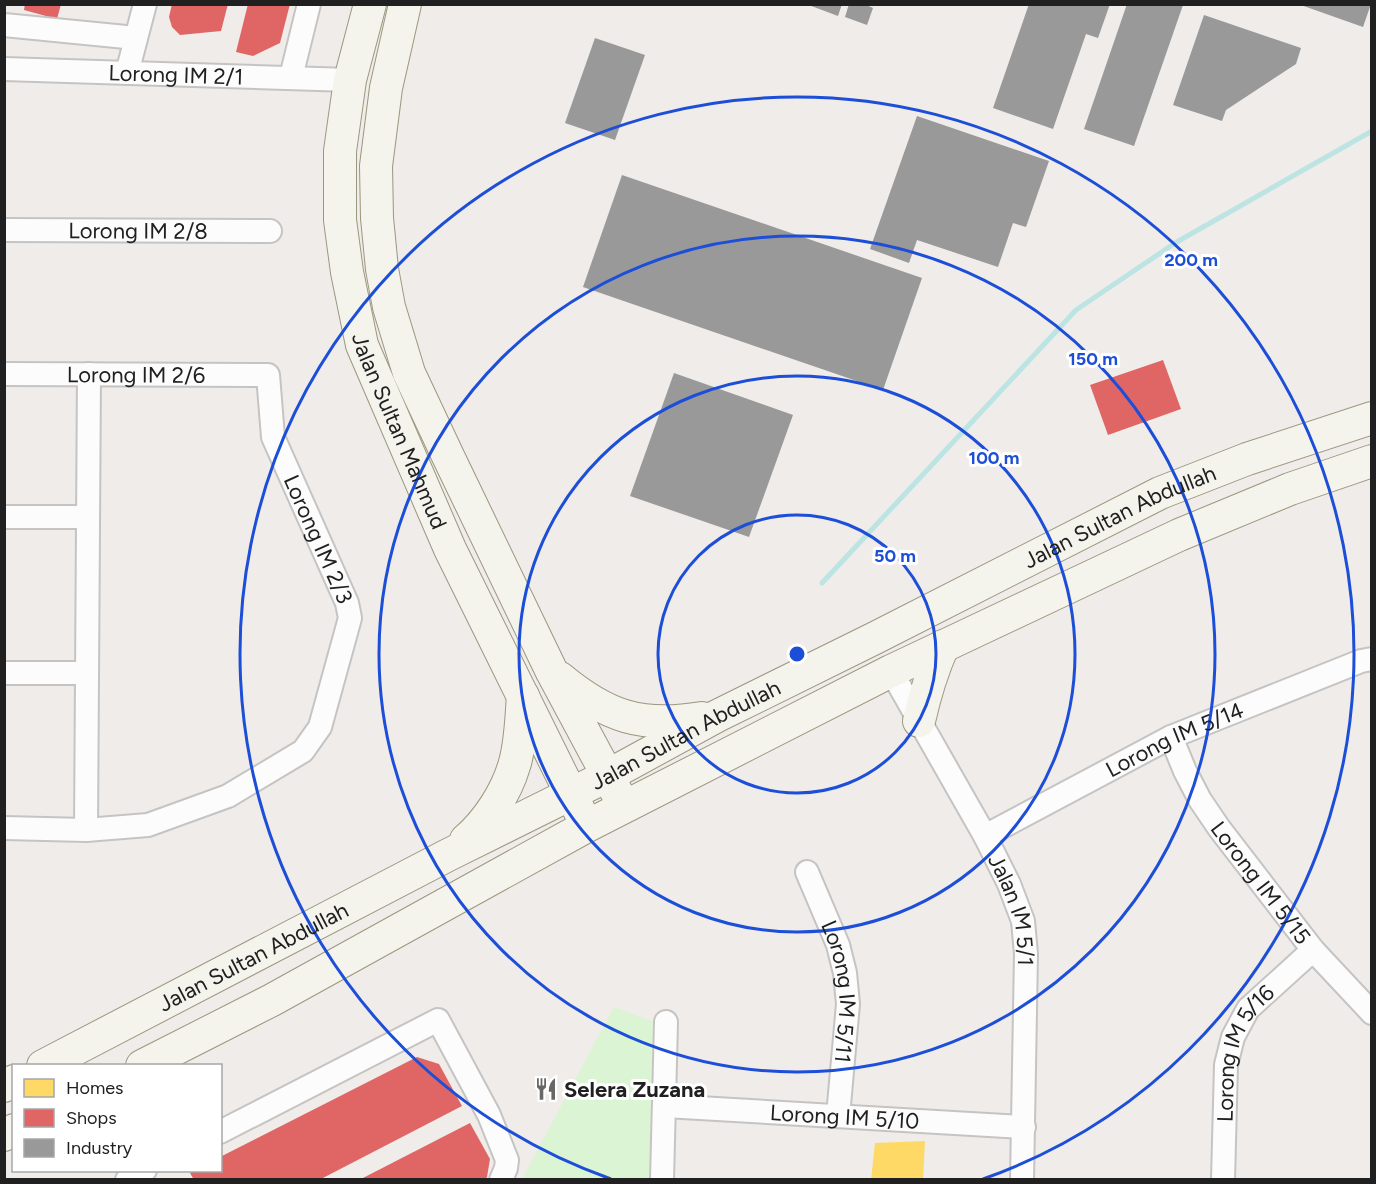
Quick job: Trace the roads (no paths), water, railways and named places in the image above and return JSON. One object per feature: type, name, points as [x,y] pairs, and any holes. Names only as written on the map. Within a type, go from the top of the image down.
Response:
[{"type":"main road","name":"Jalan Sultan Mahmud","points":[[370,4],[350,80],[340,151],[340,220],[362,345],[450,549],[587,826]]},
{"type":"main road","name":"Jalan Sultan Mahmud","points":[[405,4],[386,88],[376,166],[377,218],[382,269],[389,307],[410,373],[447,454],[552,672],[609,775],[624,807]]},
{"type":"main road","name":"Jalan Sultan Abdullah","points":[[45,1064],[448,855],[609,775],[717,716],[1160,493],[1247,459],[1371,418]]},
{"type":"main road","name":"Jalan Sultan Abdullah","points":[[144,1064],[272,1000],[587,826],[891,670],[1179,535],[1290,489],[1371,461]]},
{"type":"main road","points":[[920,721],[924,696],[943,646]]},
{"type":"main road","points":[[552,672],[595,704],[624,717],[649,722],[682,721],[717,716]]},
{"type":"main road","points":[[448,855],[476,831],[502,794],[514,767],[520,738],[523,695]]},
{"type":"street","points":[[127,73],[146,4]]},
{"type":"street","points":[[291,77],[309,4]]},
{"type":"street","points":[[4,26],[136,38]]},
{"type":"street","name":"Lorong IM 2/1","points":[[4,69],[350,80]]},
{"type":"street","name":"Lorong IM 2/8","points":[[4,230],[270,231]]},
{"type":"street","name":"Lorong IM 2/6","points":[[4,374],[268,375]]},
{"type":"street","points":[[86,830],[89,374]]},
{"type":"street","name":"Lorong IM 2/3","points":[[4,828],[86,830],[148,825],[228,796],[303,751],[320,727],[350,618],[348,603],[273,437],[268,375]]},
{"type":"street","points":[[4,517],[88,517]]},
{"type":"street","name":"Lorong IM 5/14","points":[[985,836],[1172,737],[1371,659]]},
{"type":"street","name":"Jalan IM 5/1","points":[[891,670],[985,836],[1010,885],[1023,921],[1026,954],[1022,1179]]},
{"type":"street","points":[[4,673],[87,673]]},
{"type":"street","name":"Lorong IM 5/15","points":[[1172,737],[1185,771],[1200,800],[1219,828],[1313,950],[1371,1013]]},
{"type":"street","name":"Lorong IM 5/11","points":[[807,872],[838,945],[845,973],[848,1004],[838,1116]]},
{"type":"street","name":"Lorong IM 5/16","points":[[1223,1179],[1226,1065],[1233,1037],[1248,1009],[1313,950]]},
{"type":"street","points":[[167,1064],[272,1000]]},
{"type":"street","points":[[222,1131],[438,1020],[489,1115],[507,1160],[504,1172]]},
{"type":"street","points":[[662,1179],[666,1022]]},
{"type":"street","name":"Lorong IM 5/10","points":[[665,1106],[1024,1127]]},
{"type":"street","points":[[127,1179],[141,1172]]},
{"type":"waterway","points":[[822,583],[1076,310],[1175,243],[1372,131]]},
{"type":"place","name":"Selera Zuzana","points":[[546,1089]]}]
